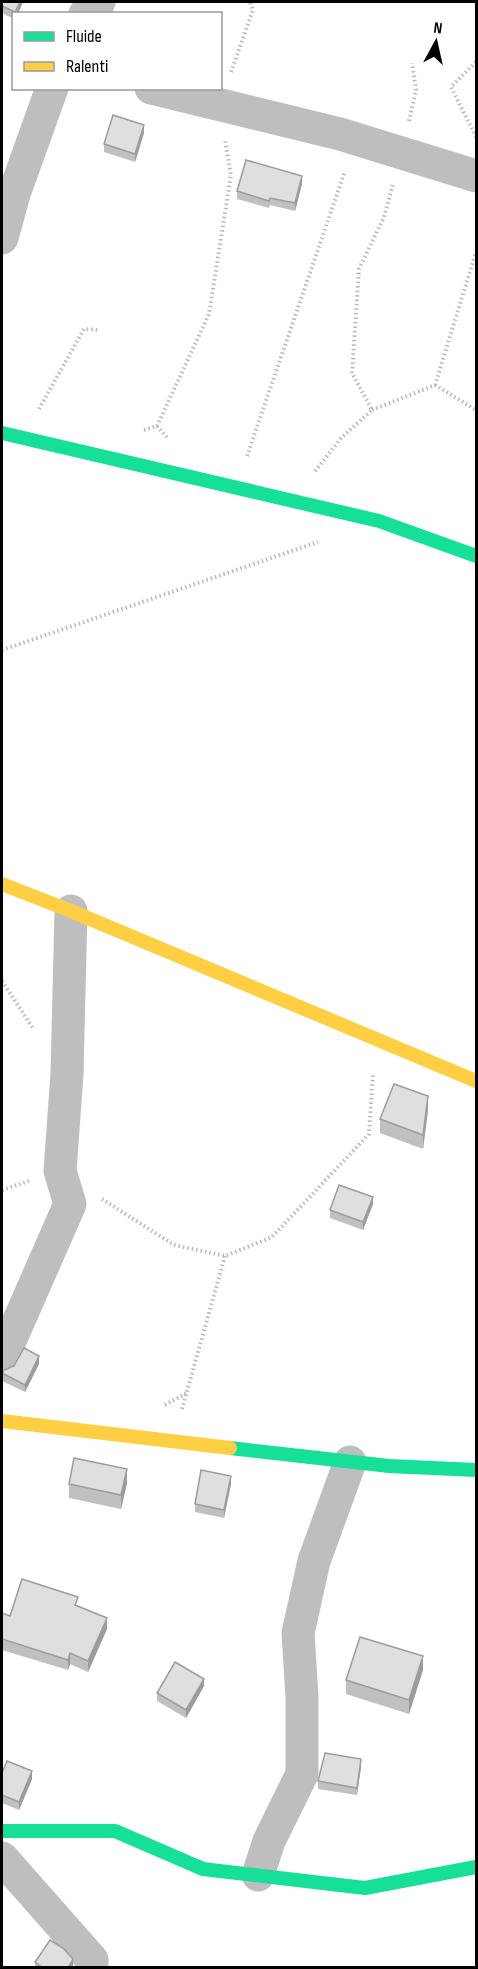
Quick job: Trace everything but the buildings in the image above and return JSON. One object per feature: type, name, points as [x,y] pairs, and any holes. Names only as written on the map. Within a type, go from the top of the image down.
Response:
[{"type":"main road","points":[[2,433],[379,521],[477,556]]},
{"type":"main road","points":[[2,884],[477,1081]]},
{"type":"main road","points":[[2,1421],[389,1467],[477,1470]]},
{"type":"main road","points":[[2,1831],[115,1831],[203,1869],[365,1888],[477,1867]]},
{"type":"street","points":[[2,238],[14,194],[51,90]]},
{"type":"street","points":[[159,90],[356,139],[477,176]]},
{"type":"street","points":[[2,1359],[70,1204],[60,1171],[67,1074],[71,911]]},
{"type":"street","points":[[258,1875],[269,1841],[302,1774],[302,1697],[298,1633],[314,1561],[350,1462]]},
{"type":"street","points":[[2,1858],[92,1960],[92,1968]]},
{"type":"path","points":[[136,432],[157,426],[209,314],[231,175],[219,106],[253,10],[250,2]]},
{"type":"path","points":[[477,62],[451,87],[477,137]]},
{"type":"path","points":[[372,410],[352,373],[359,269],[384,217],[401,153],[416,90],[412,63]]},
{"type":"path","points":[[236,488],[356,139]]},
{"type":"path","points":[[435,385],[477,252]]},
{"type":"path","points":[[22,438],[84,329],[99,330]]},
{"type":"path","points":[[278,498],[312,476],[342,437],[372,410],[435,385]]},
{"type":"path","points":[[435,385],[477,410]]},
{"type":"path","points":[[2,650],[323,540]]},
{"type":"path","points":[[2,1190],[60,1171],[174,1245],[225,1256],[272,1237],[369,1134],[375,1040]]},
{"type":"path","points":[[173,1441],[225,1256]]},
{"type":"traffic: fast","points":[[2,433],[379,521],[476,556]]},
{"type":"traffic: fast","points":[[230,1448],[389,1466],[476,1470]]},
{"type":"traffic: fast","points":[[2,1831],[115,1831],[203,1869],[365,1888],[476,1867]]},
{"type":"traffic: slow","points":[[2,884],[476,1081]]},
{"type":"traffic: slow","points":[[2,1421],[230,1448]]}]
